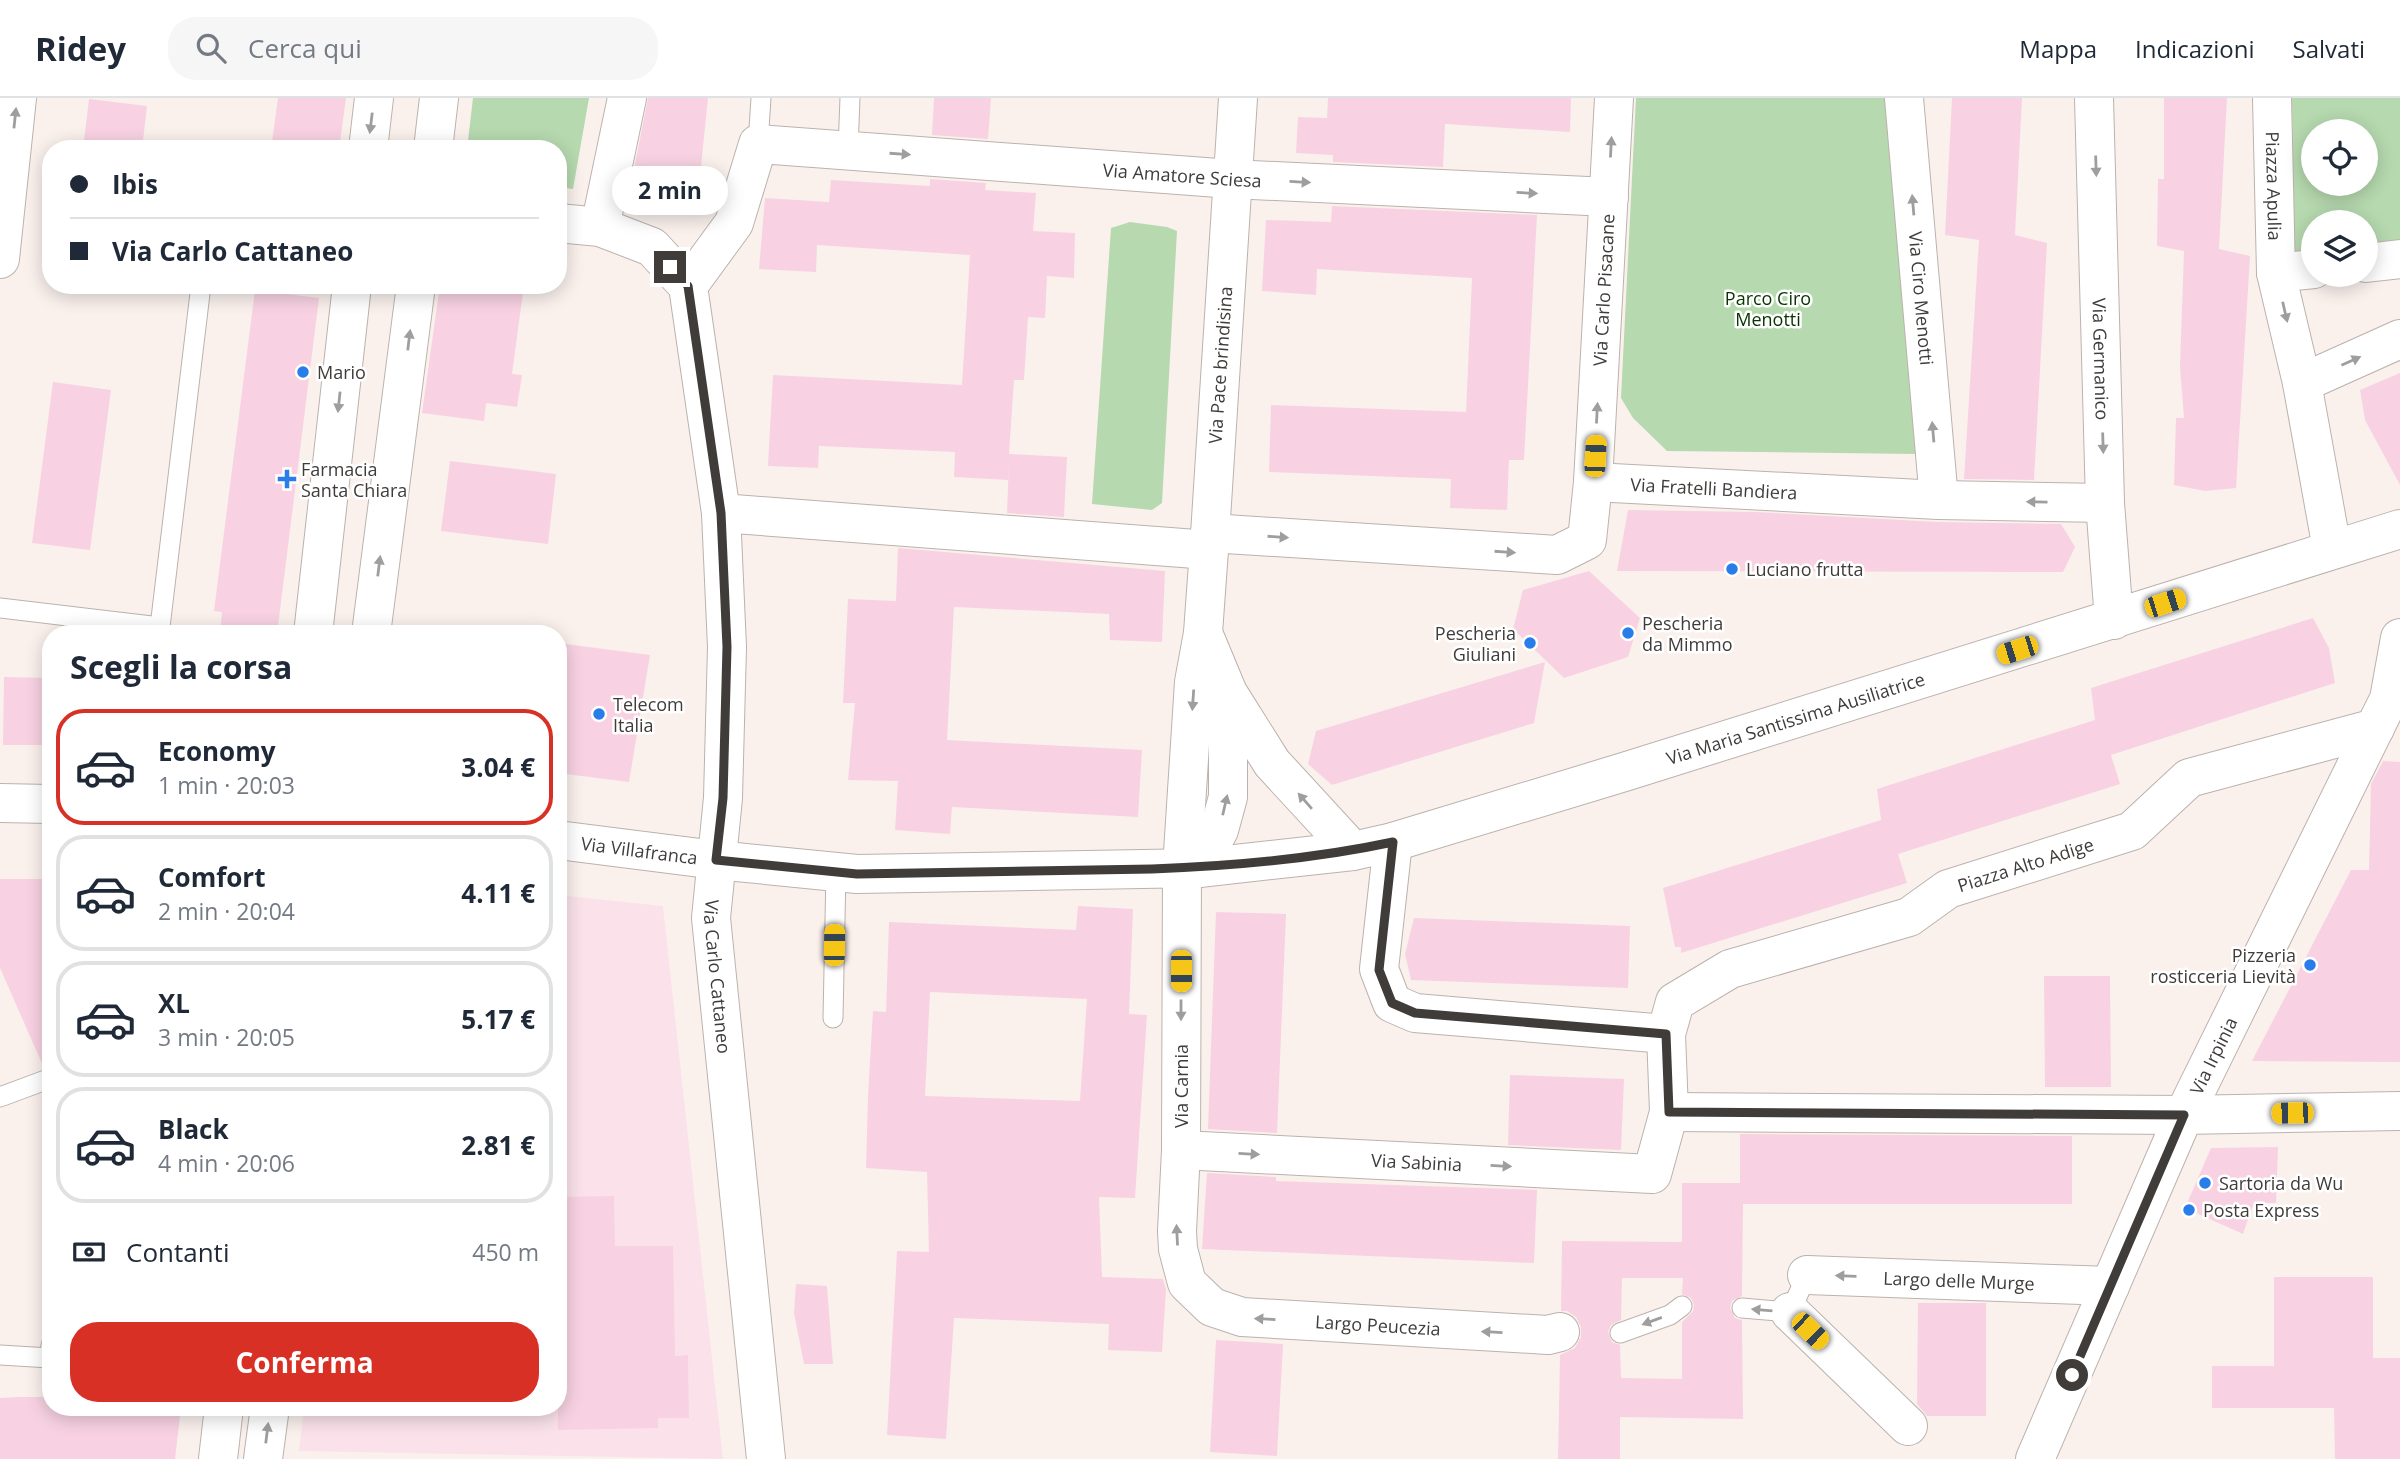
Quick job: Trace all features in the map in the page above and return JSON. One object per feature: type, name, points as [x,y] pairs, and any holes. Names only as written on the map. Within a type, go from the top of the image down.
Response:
[{"type":"street","points":[[0,259],[17,98]]},
{"type":"street","points":[[369,140],[374,98]]},
{"type":"street","points":[[434,140],[439,98]]},
{"type":"street","points":[[600,228],[627,98]]},
{"type":"street","name":"Via Pace brindisina","points":[[1191,868],[1194,682],[1203,633],[1238,98]]},
{"type":"street","name":"Via Carlo Pisacane","points":[[1593,482],[1614,98]]},
{"type":"street","name":"Via Ciro Menotti","points":[[1904,98],[1939,500]]},
{"type":"street","name":"Via Germanico","points":[[2094,98],[2105,503],[2115,620]]},
{"type":"street","name":"Piazza Apulia","points":[[2272,98],[2276,273],[2302,383],[2332,549]]},
{"type":"street","points":[[567,224],[600,228],[652,247],[688,286],[734,223],[758,144]]},
{"type":"street","name":"Via Amatore Sciesa","points":[[758,144],[1232,179],[1609,197]]},
{"type":"street","points":[[2378,262],[2400,259]]},
{"type":"street","points":[[2276,273],[2301,270]]},
{"type":"street","name":"Via Carlo Cattaneo","points":[[688,286],[721,513],[727,647],[723,798],[711,918],[766,1459]]},
{"type":"street","points":[[314,625],[351,294]]},
{"type":"street","points":[[372,625],[415,294]]},
{"type":"street","points":[[2302,383],[2400,339]]},
{"type":"street","points":[[721,513],[1209,542],[1557,555],[1587,540],[1593,482]]},
{"type":"street","name":"Via Fratelli Bandiera","points":[[1593,482],[1939,500],[2105,503]]},
{"type":"street","name":"Via Maria Santissima Ausiliatrice","points":[[1191,868],[1353,851],[1393,842],[2115,620],[2400,529]]},
{"type":"street","name":"Via Pace brindisina","points":[[1203,633],[1228,693],[1272,763],[1353,851]]},
{"type":"street","name":"Via Irpinia","points":[[2035,1459],[2184,1115],[2388,705],[2400,638]]},
{"type":"street","name":"Via Pace brindisina","points":[[1191,868],[1219,830],[1228,797],[1228,693]]},
{"type":"street","name":"Piazza Alto Adige","points":[[1670,1018],[1730,969],[1909,917],[1948,890],[2132,831],[2189,778],[2388,705]]},
{"type":"street","points":[[0,803],[42,804]]},
{"type":"street","name":"Via Villafranca","points":[[567,841],[857,874],[1191,868]]},
{"type":"street","points":[[1393,842],[1379,970],[1392,1003],[1415,1013],[1670,1018],[1669,1112],[2184,1115],[2400,1111]]},
{"type":"street","name":"Via Carnia","points":[[1191,868],[1177,1201],[1178,1249],[1187,1283],[1200,1297]]},
{"type":"street","name":"Via Sabinia","points":[[1181,1150],[1652,1174],[1669,1112]]},
{"type":"street","name":"Largo delle Murge","points":[[1807,1275],[2110,1286]]},
{"type":"street","name":"Largo Peucezia","points":[[1200,1297],[1212,1307],[1242,1317],[1548,1335],[1560,1332]]},
{"type":"street","points":[[1790,1312],[1908,1426]]},
{"type":"street","points":[[218,1459],[223,1416]]},
{"type":"street","points":[[263,1459],[269,1416]]},
{"type":"lane","points":[[758,144],[761,98]]},
{"type":"lane","points":[[848,150],[850,98]]},
{"type":"lane","points":[[160,625],[200,294]]},
{"type":"lane","points":[[0,608],[143,625]]},
{"type":"lane","points":[[833,1018],[836,872]]},
{"type":"lane","points":[[0,1097],[42,1081]]},
{"type":"lane","points":[[1742,1308],[1790,1312],[1807,1275]]},
{"type":"lane","points":[[1620,1333],[1670,1315],[1682,1306]]},
{"type":"lane","points":[[0,1356],[42,1358]]},
{"type":"shaded area","points":[[567,896],[663,906],[723,1459],[299,1451],[303,1416],[567,1416]]},
{"type":"green space","points":[[473,98],[589,98],[573,189],[567,188],[567,140],[468,140]]},
{"type":"green space","name":"Parco Ciro Menotti","points":[[1636,98],[1898,98],[1918,454],[1667,451],[1633,418],[1621,398]]},
{"type":"green space","points":[[2292,98],[2400,98],[2400,245],[2378,247],[2378,210],[2301,210],[2301,254],[2294,254]]},
{"type":"green space","points":[[1130,222],[1177,231],[1162,503],[1152,510],[1092,504],[1111,228]]},
{"type":"building","points":[[278,98],[346,98],[340,140],[272,140]]},
{"type":"building","points":[[648,98],[708,98],[700,176],[670,182],[634,169]]},
{"type":"building","points":[[934,98],[991,98],[988,139],[932,135]]},
{"type":"building","points":[[1328,98],[1571,98],[1570,132],[1445,124],[1443,167],[1333,162],[1333,155],[1296,153],[1298,117],[1327,118]]},
{"type":"building","points":[[1952,98],[2022,98],[2015,235],[2047,243],[2034,480],[1964,479],[1979,240],[1945,235]]},
{"type":"building","points":[[2164,98],[2227,98],[2219,249],[2250,256],[2236,488],[2205,491],[2174,485],[2176,418],[2184,418],[2180,367],[2184,251],[2157,246],[2158,179],[2164,179]]},
{"type":"building","points":[[89,99],[147,106],[143,140],[84,140]]},
{"type":"building","points":[[930,179],[986,183],[985,190],[1036,193],[1033,231],[1075,233],[1074,278],[1047,276],[1045,318],[1028,317],[1024,380],[1014,380],[1009,454],[1067,457],[1064,517],[1007,513],[1009,460],[1008,480],[954,477],[955,452],[819,446],[818,468],[768,466],[773,375],[962,385],[970,255],[817,245],[816,272],[759,269],[765,198],[829,202],[831,180],[930,186]]},
{"type":"building","points":[[1332,206],[1537,215],[1524,460],[1509,460],[1507,510],[1450,508],[1451,479],[1269,472],[1271,405],[1466,412],[1472,278],[1317,269],[1316,295],[1262,291],[1266,220],[1331,222]]},
{"type":"building","points":[[254,294],[319,298],[278,625],[221,625],[222,612],[214,611]]},
{"type":"building","points":[[439,294],[523,294],[512,374],[522,375],[517,407],[486,403],[484,421],[422,413]]},
{"type":"building","points":[[2400,373],[2400,485],[2365,420],[2360,390]]},
{"type":"building","points":[[53,382],[111,390],[90,550],[32,543]]},
{"type":"building","points":[[450,461],[556,474],[548,544],[441,531]]},
{"type":"building","points":[[1628,510],[1755,512],[1938,522],[2061,524],[2075,547],[2063,572],[1617,571]]},
{"type":"building","points":[[898,548],[1165,571],[1162,642],[1110,640],[1109,614],[954,607],[947,740],[1142,750],[1138,817],[952,807],[950,834],[895,830],[898,781],[848,780],[855,703],[843,703],[848,599],[896,601]]},
{"type":"building","points":[[1589,571],[1640,618],[1628,657],[1564,678],[1513,629],[1523,590]]},
{"type":"building","points":[[2313,618],[2329,648],[2335,683],[2111,755],[2120,784],[1898,854],[1907,883],[1681,953],[1681,947],[1675,947],[1663,888],[1881,820],[1877,789],[2095,720],[2091,688]]},
{"type":"building","name":"Telecom Italia","points":[[567,644],[650,655],[629,782],[567,774]]},
{"type":"building","points":[[1545,662],[1534,723],[1332,785],[1308,764],[1316,731]]},
{"type":"building","points":[[4,677],[42,678],[42,745],[3,745]]},
{"type":"building","points":[[2383,761],[2400,762],[2400,1062],[2252,1061],[2351,870],[2369,870],[2371,784]]},
{"type":"building","points":[[0,879],[42,879],[42,1063],[0,968]]},
{"type":"building","points":[[1078,906],[1133,909],[1129,1014],[1147,1015],[1135,1198],[1099,1197],[1102,1277],[1163,1279],[1166,1289],[1162,1352],[1108,1350],[1109,1324],[954,1318],[946,1439],[887,1435],[897,1251],[929,1252],[927,1172],[866,1168],[873,1011],[886,1012],[889,922],[1076,930]],"holes":[[[930,992],[1087,999],[1080,1101],[925,1096]]]},
{"type":"building","points":[[1216,912],[1286,914],[1277,1133],[1208,1129]]},
{"type":"building","points":[[1414,918],[1630,926],[1628,988],[1411,980],[1405,954]]},
{"type":"building","points":[[2044,976],[2110,976],[2111,1087],[2045,1087]]},
{"type":"building","points":[[1510,1075],[1624,1079],[1621,1150],[1508,1145]]},
{"type":"building","points":[[1740,1134],[2072,1136],[2072,1204],[1743,1204],[1742,1296],[1732,1301],[1730,1308],[1735,1318],[1742,1320],[1743,1419],[1620,1417],[1620,1459],[1558,1459],[1560,1355],[1575,1348],[1581,1337],[1581,1327],[1576,1317],[1567,1311],[1561,1311],[1562,1241],[1682,1242],[1682,1183],[1740,1183]],"holes":[[[1622,1278],[1683,1278],[1682,1294],[1691,1298],[1694,1305],[1693,1311],[1682,1322],[1682,1379],[1621,1378],[1620,1345],[1612,1342],[1608,1332],[1611,1325],[1621,1320]]]},
{"type":"building","points":[[2278,1147],[2276,1203],[2254,1203],[2243,1234],[2185,1208],[2211,1148]]},
{"type":"building","points":[[1207,1173],[1276,1177],[1276,1181],[1537,1190],[1534,1263],[1202,1249]]},
{"type":"building","points":[[614,1196],[615,1246],[673,1246],[675,1356],[688,1355],[689,1418],[658,1418],[658,1428],[558,1430],[558,1416],[567,1416],[567,1197]]},
{"type":"building","points":[[2274,1277],[2373,1277],[2373,1358],[2400,1358],[2400,1459],[2335,1459],[2334,1408],[2212,1408],[2212,1366],[2274,1366]]},
{"type":"building","points":[[796,1284],[827,1286],[833,1364],[804,1364],[794,1313]]},
{"type":"building","points":[[1918,1303],[1986,1303],[1986,1416],[1927,1416],[1917,1404]]},
{"type":"building","points":[[1216,1340],[1283,1344],[1277,1456],[1210,1452]]},
{"type":"building","points":[[42,1397],[42,1416],[180,1416],[175,1459],[0,1459],[0,1398]]},
{"type":"place","name":"Mario","points":[[303,372]]},
{"type":"place","name":"Farmacia Santa Chiara","points":[[287,479]]},
{"type":"place","name":"Luciano frutta","points":[[1732,569]]},
{"type":"place","name":"Pescheria da Mimmo","points":[[1628,633]]},
{"type":"place","name":"Pescheria Giuliani","points":[[1530,643]]},
{"type":"place","name":"Telecom Italia","points":[[599,714]]},
{"type":"place","name":"Pizzeria rosticceria Lievità","points":[[2310,965]]},
{"type":"place","name":"Sartoria da Wu","points":[[2205,1183]]},
{"type":"place","name":"Posta Express","points":[[2189,1210]]},
{"type":"route","points":[[670,267],[688,286],[721,513],[727,647],[723,798],[716,860],[857,874],[1199,868],[1305,858],[1393,842],[1379,970],[1392,1003],[1415,1013],[1666,1034],[1669,1112],[2184,1115],[2072,1375]]}]
